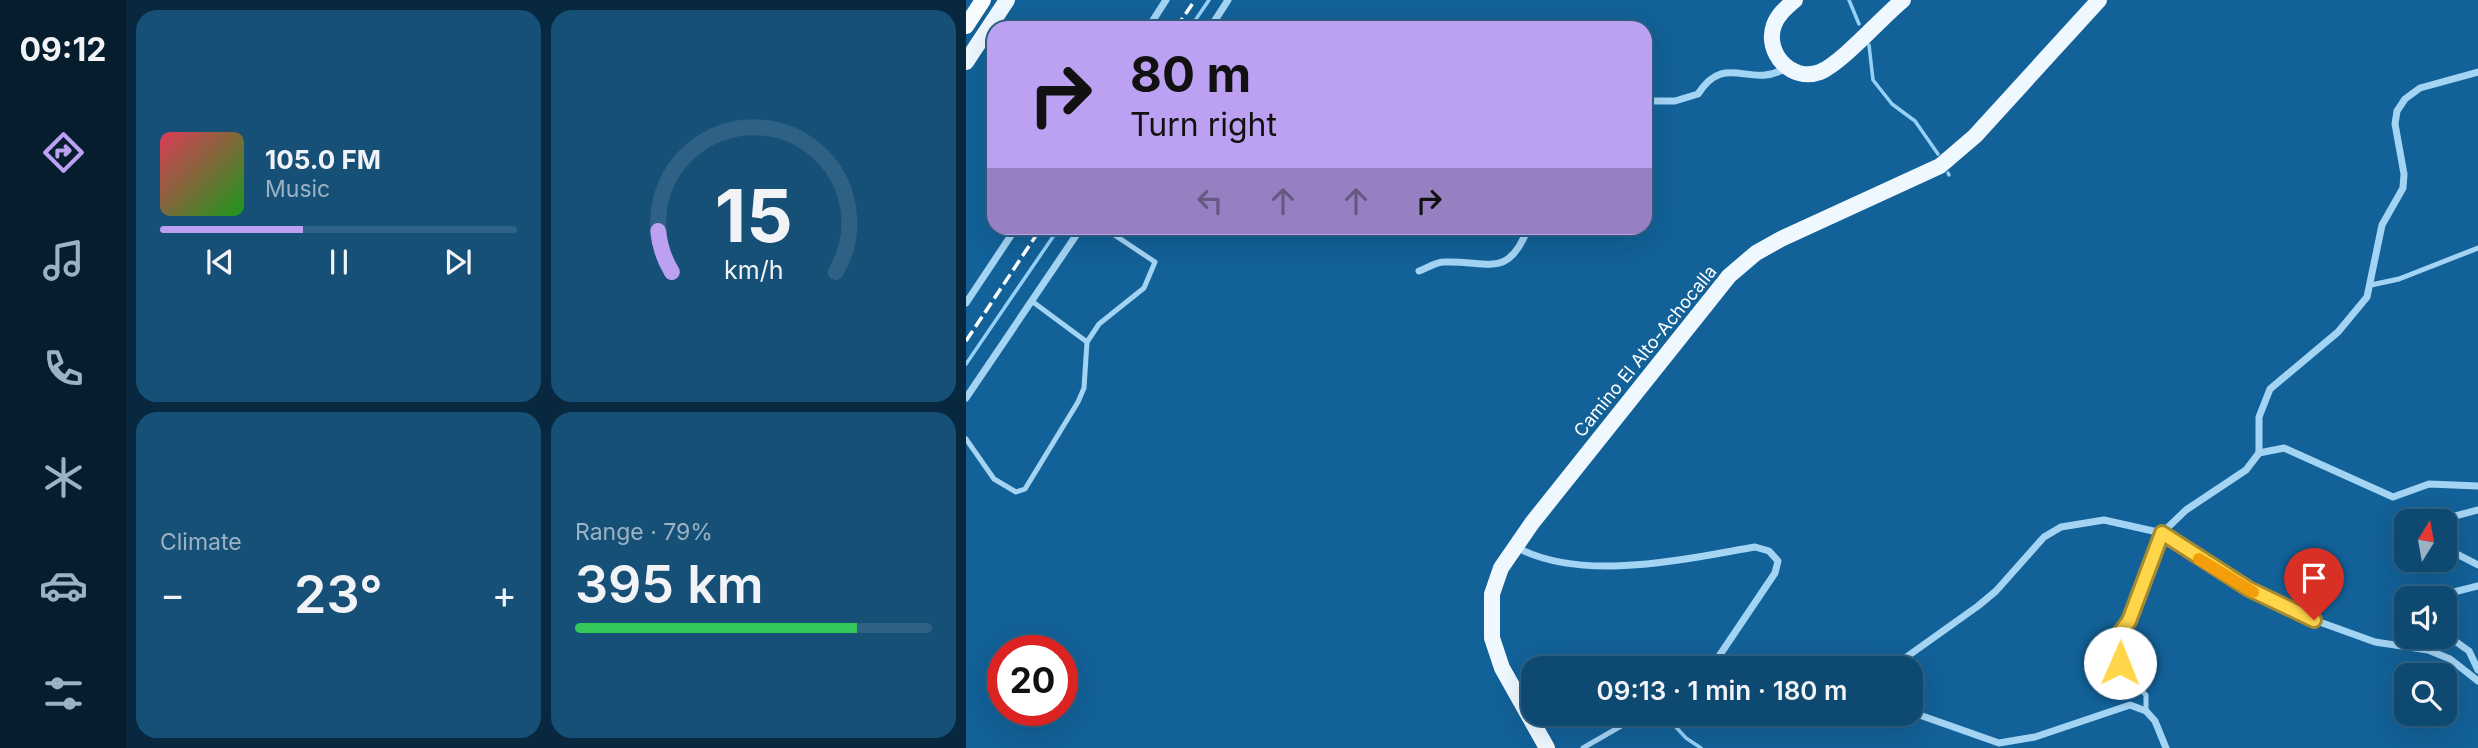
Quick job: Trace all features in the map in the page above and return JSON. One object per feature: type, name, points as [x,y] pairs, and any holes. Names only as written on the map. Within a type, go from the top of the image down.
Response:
[{"type":"highway","points":[[966,26],[983,0]]},
{"type":"main road","points":[[993,21],[1007,0]]},
{"type":"main road","points":[[1795,0],[1775,22],[1772,33],[1777,58],[1787,67],[1809,74],[1831,65],[1903,0]]},
{"type":"main road","name":"Camino El Alto-Achocalla","points":[[1547,748],[1502,668],[1492,638],[1492,594],[1501,568],[1516,547],[1729,276],[1756,253],[1940,166],[1975,136],[2099,0]]},
{"type":"main road","points":[[966,62],[987,30]]},
{"type":"street","points":[[1152,21],[1166,0]]},
{"type":"street","points":[[1214,21],[1228,0]]},
{"type":"street","points":[[1652,101],[1675,101],[1698,94],[1707,79],[1723,71],[1772,76],[1787,67]]},
{"type":"street","points":[[2162,533],[2186,510],[2246,470],[2259,453],[2259,417],[2270,389],[2338,332],[2368,297],[2373,260],[2382,225],[2403,188],[2404,174],[2395,124],[2397,111],[2404,99],[2420,88],[2478,72]]},
{"type":"street","points":[[966,303],[1011,235]]},
{"type":"street","points":[[966,398],[1076,235]]},
{"type":"street","points":[[1419,271],[1441,261],[1486,266],[1506,263],[1520,249],[1525,235]]},
{"type":"street","points":[[2259,453],[2284,448],[2393,497],[2429,484],[2478,486]]},
{"type":"street","points":[[2457,515],[2478,510]]},
{"type":"street","points":[[1908,656],[1997,591],[2044,537],[2061,527],[2104,520],[2162,533],[2249,589],[2292,612],[2375,642],[2428,650],[2450,659],[2478,681]]},
{"type":"street","points":[[1516,547],[1532,555],[1566,562],[1620,565],[1659,563],[1755,547],[1769,551],[1778,561],[1775,573],[1719,656]]},
{"type":"street","points":[[2457,554],[2478,565]]},
{"type":"street","points":[[2457,591],[2478,586]]},
{"type":"street","points":[[2457,643],[2469,652],[2478,670]]},
{"type":"street","points":[[1923,716],[1999,743],[2035,737],[2130,705],[2146,711],[2155,721],[2166,748]]},
{"type":"lane","points":[[966,439],[994,479],[1016,492],[1025,489],[1084,388],[1087,342],[1099,324],[1144,288],[1155,262],[1114,235]]},
{"type":"lane","points":[[2371,285],[2399,279],[2478,248]]},
{"type":"lane","points":[[1033,302],[1087,342]]},
{"type":"lane","points":[[2146,711],[2146,695],[2134,684],[2114,648],[2116,638],[2129,621],[2162,533]]},
{"type":"lane","points":[[1583,748],[1621,726]]},
{"type":"waterway","points":[[1195,21],[1209,0]]},
{"type":"waterway","points":[[1849,0],[1859,24]]},
{"type":"waterway","points":[[1869,45],[1873,80],[1892,104],[1915,121],[1938,154]]},
{"type":"waterway","points":[[966,364],[1054,235]]},
{"type":"waterway","points":[[1675,726],[1701,748]]},
{"type":"railway","points":[[1181,21],[1195,0]]},
{"type":"railway","points":[[966,341],[1036,235]]},
{"type":"slow traffic","points":[[2199,559],[2253,592]]},
{"type":"route","points":[[2120,663],[2114,648],[2116,638],[2129,621],[2162,533],[2249,589],[2292,612],[2314,620]]}]
